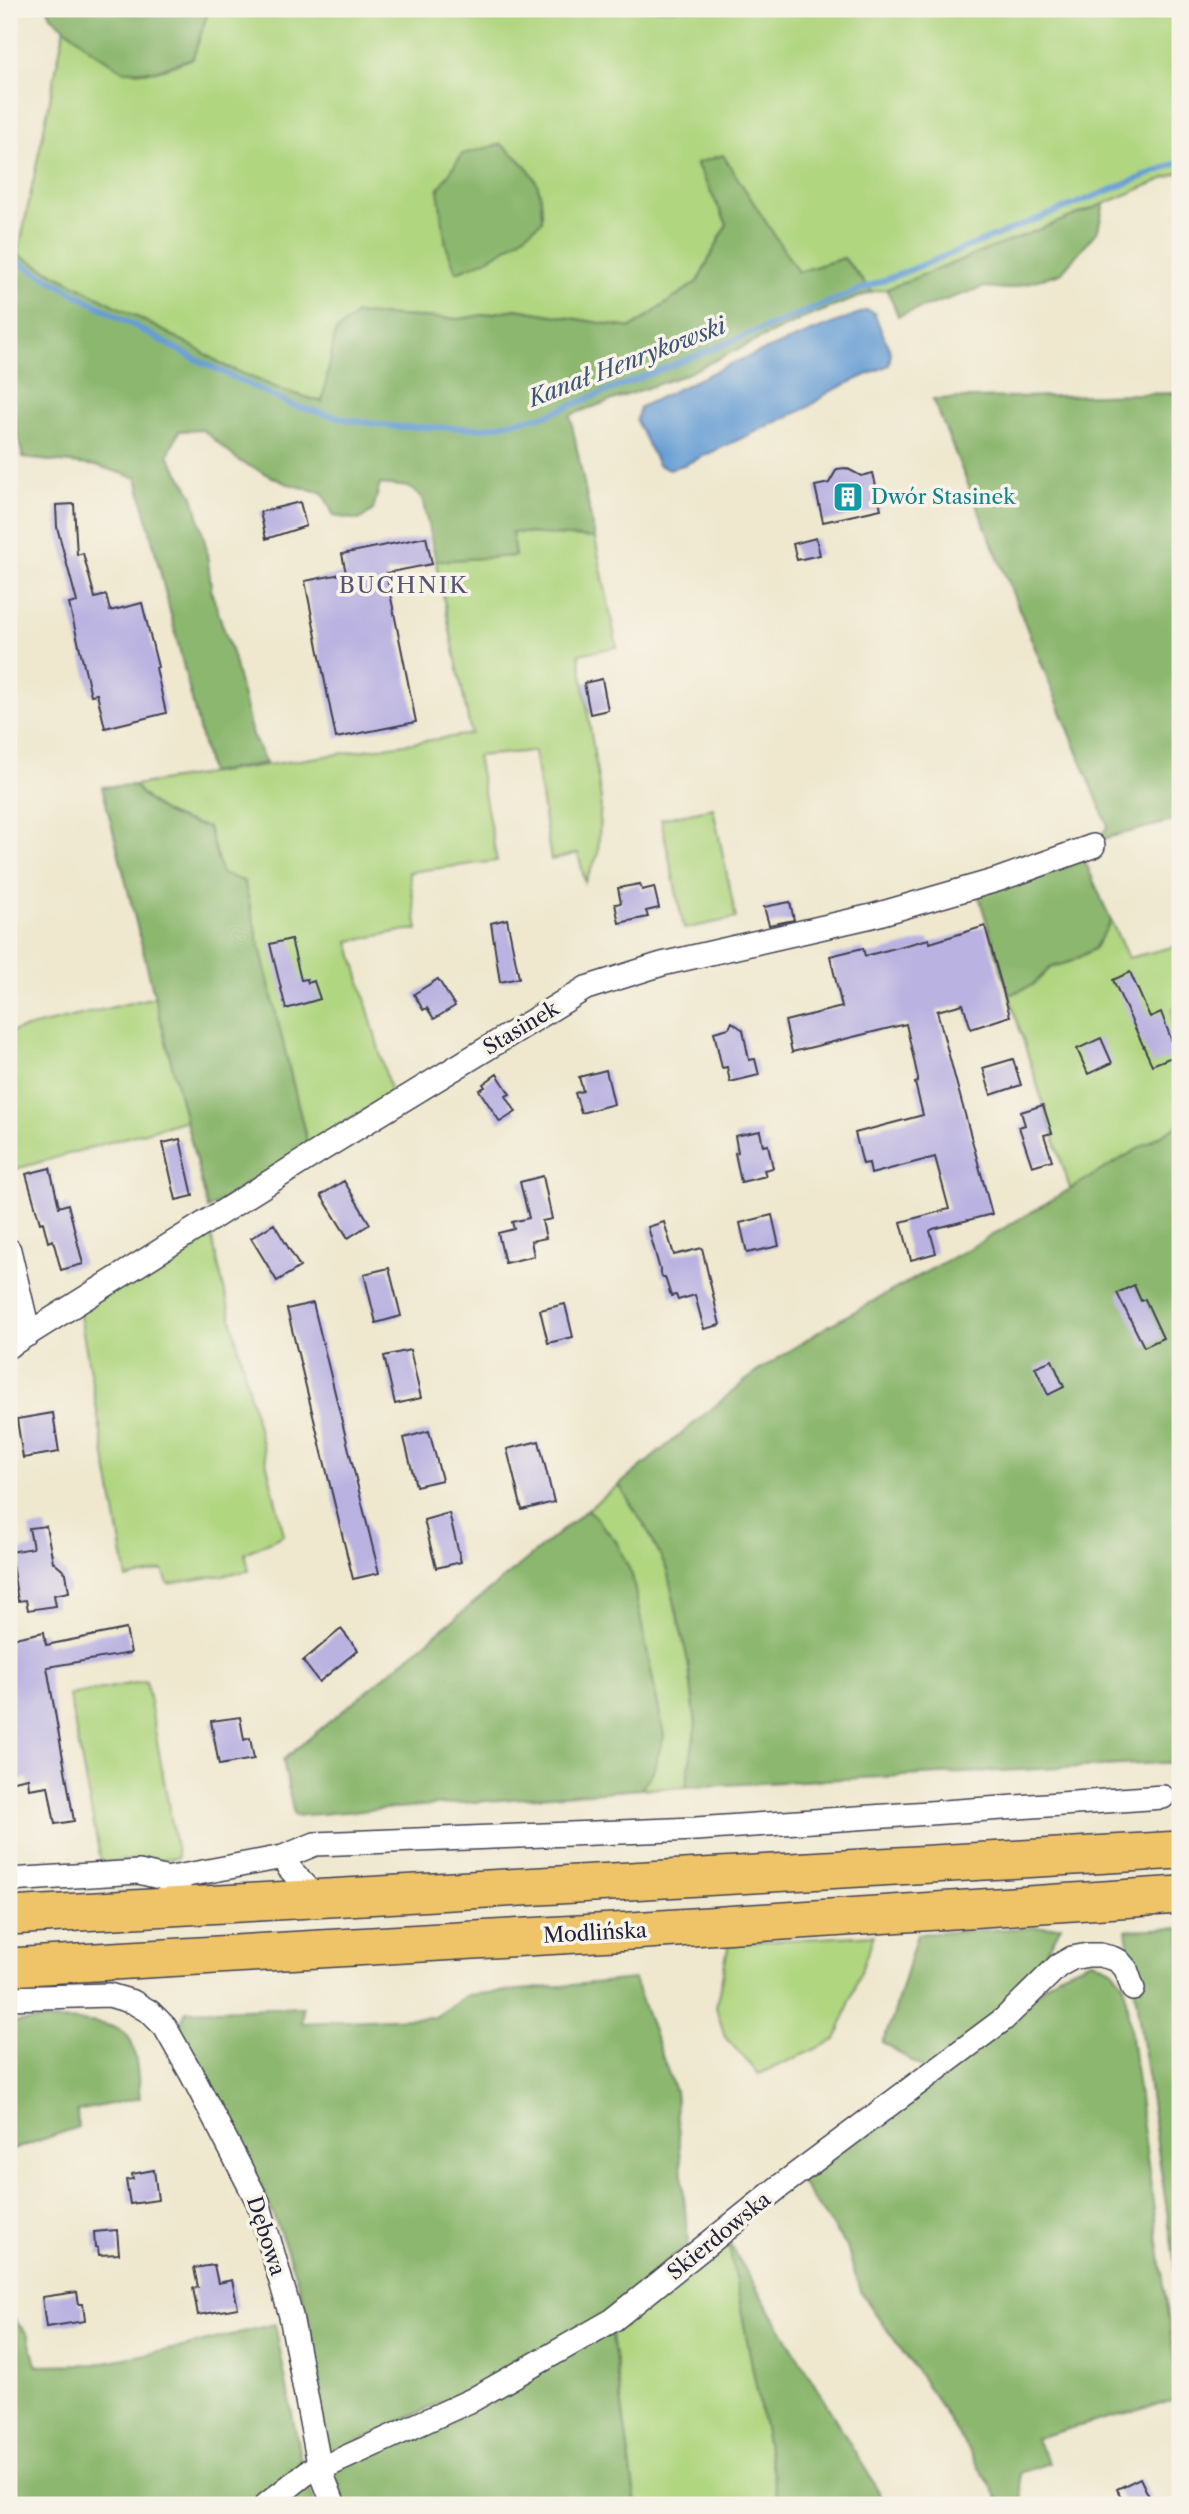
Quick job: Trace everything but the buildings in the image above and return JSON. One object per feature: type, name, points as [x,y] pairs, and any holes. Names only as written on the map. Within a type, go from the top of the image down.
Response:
[{"type":"main road","points":[[9,1916],[1180,1850]]},
{"type":"main road","name":"Modlińska","points":[[9,1967],[617,1932],[1180,1895]]},
{"type":"street","name":"Stasinek","points":[[9,1346],[586,989],[662,964],[872,916],[997,880],[1093,846]]},
{"type":"street","points":[[9,1250],[29,1334]]},
{"type":"street","points":[[166,1878],[283,1857],[315,1844],[696,1829],[1163,1797]]},
{"type":"street","points":[[283,1857],[289,1868],[317,1898]]},
{"type":"street","points":[[9,1880],[139,1872],[265,1901]]},
{"type":"street","name":"Skierdowska","points":[[266,2505],[309,2471],[320,2469],[472,2400],[613,2320],[779,2187],[1004,2020],[1058,1966],[1072,1958],[1088,1955],[1112,1958],[1126,1969],[1133,1989]]},
{"type":"street","name":"Dębowa","points":[[9,1998],[109,1995],[133,2002],[165,2027],[258,2203],[290,2316],[320,2469],[334,2505]]},
{"type":"green space","points":[[48,9],[209,9],[193,58],[155,71],[124,71],[91,50],[51,16]]},
{"type":"green space","points":[[209,9],[1180,9],[1180,172],[887,289],[872,292],[844,258],[798,272],[696,163],[727,224],[698,281],[631,328],[516,309],[460,319],[356,314],[336,332],[323,402],[282,390],[227,367],[189,344],[18,255],[65,26],[95,53],[117,66],[142,72],[156,71],[193,58]]},
{"type":"green space","points":[[501,144],[534,176],[540,195],[542,221],[502,251],[456,272],[446,245],[438,190],[462,154]]},
{"type":"green space","points":[[723,155],[798,272],[844,258],[872,292],[802,319],[684,375],[570,415],[595,538],[512,532],[515,556],[436,561],[422,498],[409,487],[380,484],[373,510],[359,520],[334,516],[323,493],[285,483],[239,461],[203,430],[179,431],[168,455],[193,496],[206,546],[212,594],[233,656],[252,735],[266,763],[210,773],[137,478],[98,466],[23,458],[9,396],[9,250],[189,344],[227,367],[282,390],[322,402],[336,332],[356,314],[460,319],[516,309],[631,328],[698,281],[727,224],[696,163]]},
{"type":"green space","points":[[1104,204],[1098,230],[1061,273],[1008,289],[984,287],[898,316],[887,289]]},
{"type":"green space","points":[[1180,393],[1180,819],[1098,840],[1108,826],[933,399]]},
{"type":"green space","points":[[511,532],[595,538],[617,647],[579,654],[601,799],[598,855],[585,882],[578,853],[551,860],[534,751],[477,756],[497,861],[409,872],[418,930],[349,941],[391,1093],[308,1146],[244,881],[222,874],[208,827],[167,814],[150,802],[134,785],[471,734],[436,561],[515,556]]},
{"type":"green space","points":[[134,785],[150,802],[167,814],[208,827],[222,874],[244,881],[308,1146],[208,1209],[102,787]]},
{"type":"green space","points":[[713,808],[736,918],[684,929],[661,819]]},
{"type":"green space","points":[[1084,859],[1111,921],[1094,949],[1072,961],[1050,968],[1033,985],[1009,995],[977,890]]},
{"type":"green space","points":[[1111,921],[1128,958],[1180,945],[1180,1001],[1172,1009],[1174,1027],[1180,1032],[1180,1124],[1070,1189],[1009,995],[1033,985],[1050,968],[1072,961],[1094,949]]},
{"type":"green space","points":[[155,997],[187,1120],[9,1171],[9,1032]]},
{"type":"green space","points":[[1180,1124],[1180,1762],[686,1787],[696,1724],[688,1661],[667,1570],[649,1533],[619,1485],[755,1373],[826,1327],[977,1244]]},
{"type":"green space","points":[[210,1231],[284,1535],[245,1553],[249,1571],[168,1584],[163,1570],[127,1579],[79,1310]]},
{"type":"green space","points":[[619,1485],[649,1533],[667,1570],[688,1661],[696,1724],[686,1787],[641,1789],[653,1771],[664,1736],[632,1576],[588,1509]]},
{"type":"green space","points":[[588,1509],[616,1541],[632,1575],[664,1736],[653,1771],[641,1789],[294,1816],[283,1760]]},
{"type":"green space","points":[[146,1681],[178,1858],[101,1862],[69,1695]]},
{"type":"green space","points":[[1061,1926],[1036,1972],[1006,2006],[926,2070],[882,2042],[892,2020],[917,1934]]},
{"type":"green space","points":[[1180,1928],[1180,2294],[1179,2294],[1126,1930]]},
{"type":"green space","points":[[874,1935],[836,2040],[759,2074],[725,2037],[716,2007],[729,1943]]},
{"type":"green space","points":[[1093,1960],[1111,1969],[1124,1984],[1179,2399],[1035,2438],[1049,2463],[1020,2473],[1023,2505],[1003,2505],[934,2396],[860,2291],[847,2247],[799,2180],[1058,1975]]},
{"type":"green space","points":[[634,1979],[675,2091],[688,2244],[608,2315],[530,2360],[326,2457],[316,2354],[303,2298],[275,2218],[258,2179],[179,2028],[186,2011],[303,2007],[302,2023],[435,2017],[468,1995]]},
{"type":"green space","points":[[44,2020],[90,2022],[122,2032],[129,2038],[134,2050],[140,2098],[77,2111],[78,2127],[9,2151],[9,2023]]},
{"type":"green space","points":[[728,2241],[779,2505],[636,2505],[611,2328]]},
{"type":"green space","points":[[728,2241],[887,2505],[779,2505]]},
{"type":"green space","points":[[9,2314],[28,2335],[36,2365],[95,2364],[183,2347],[275,2324],[302,2466],[250,2505],[9,2505]]},
{"type":"green space","points":[[611,2328],[636,2505],[340,2505],[329,2469]]},
{"type":"green space","points":[[308,2485],[315,2505],[282,2505]]},
{"type":"water","points":[[867,310],[874,313],[891,353],[889,365],[829,392],[807,408],[684,465],[669,469],[658,465],[636,421],[640,407],[730,364]]},
{"type":"waterway","name":"Kanał Henrykowski","points":[[9,257],[191,357],[294,406],[349,420],[397,427],[484,428],[547,415],[1180,162]]},
{"type":"place","name":"Dwór Stasinek","points":[[848,497]]},
{"type":"district","name":"BUCHNIK","points":[[404,585]]}]
